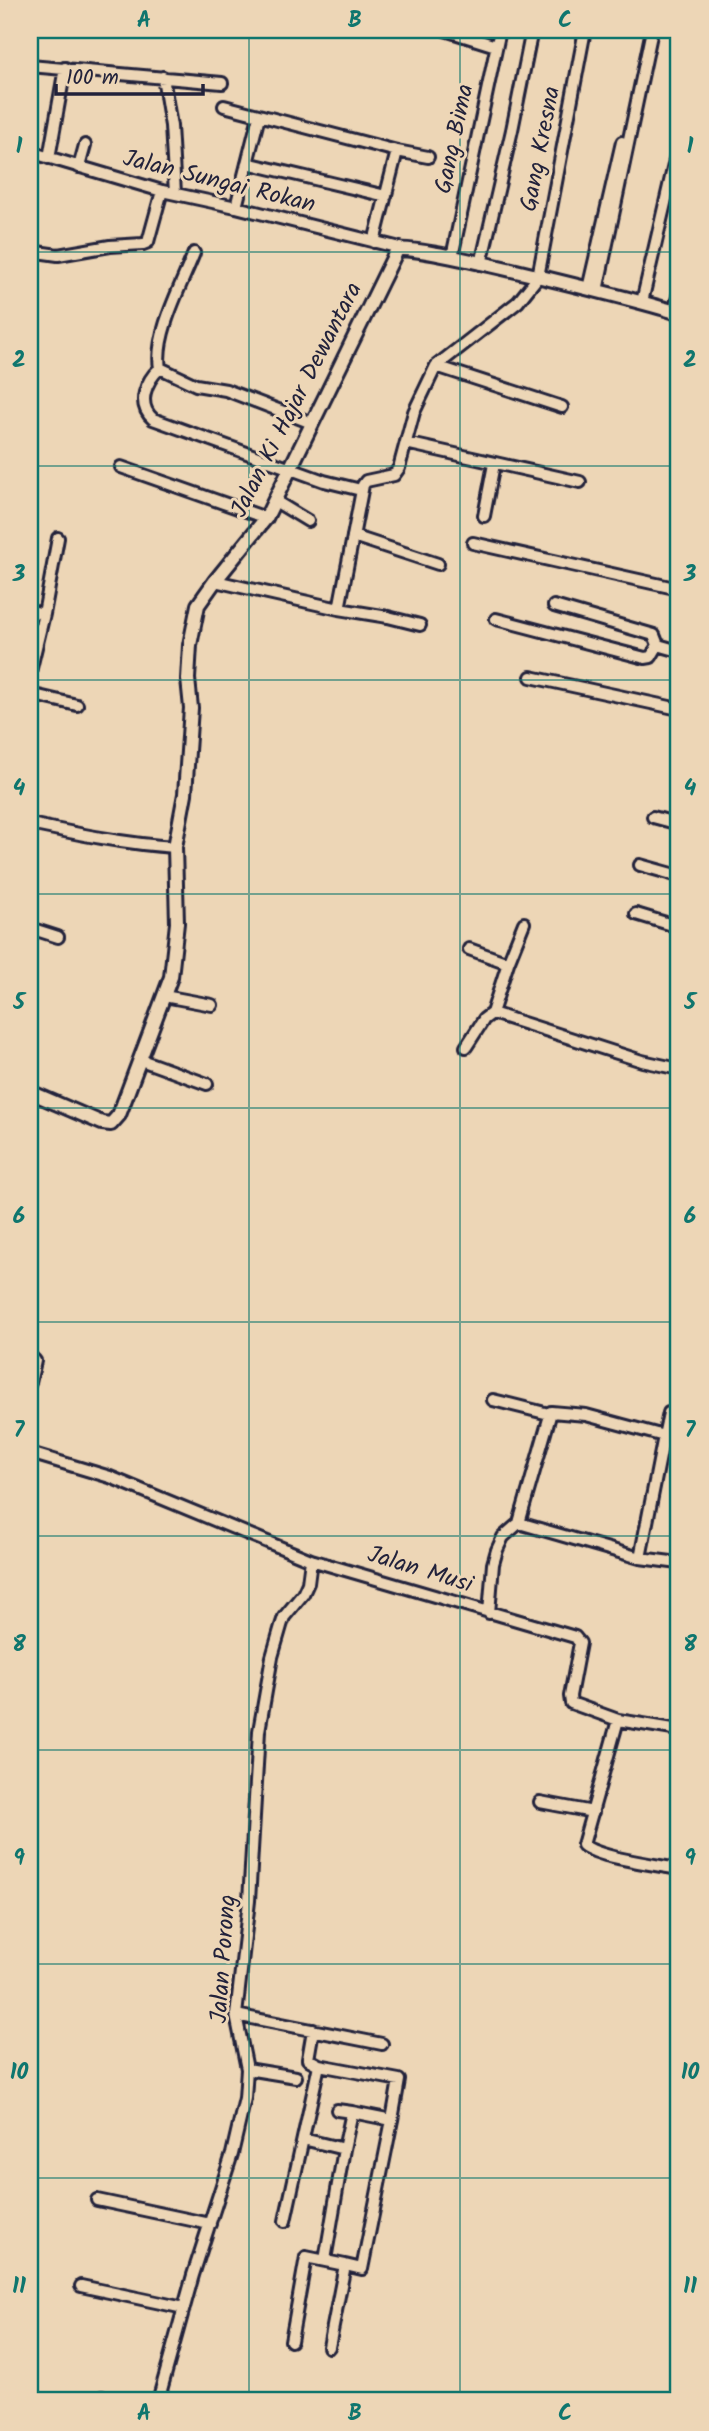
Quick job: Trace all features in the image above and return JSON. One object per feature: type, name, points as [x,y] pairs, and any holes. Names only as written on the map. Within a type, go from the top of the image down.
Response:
[{"type":"main road","points":[[400,248],[538,277],[677,313]]},
{"type":"main road","name":"Jalan Ki Hajar Dewantara","points":[[30,1093],[102,1122],[111,1124],[119,1115],[171,977],[177,923],[175,847],[187,775],[191,708],[188,679],[198,605],[266,518],[387,268],[400,248]]},
{"type":"street","points":[[445,30],[496,46]]},
{"type":"street","name":"Gang Bima","points":[[452,257],[500,30]]},
{"type":"street","points":[[481,264],[532,30]]},
{"type":"street","name":"Gang Kresna","points":[[538,277],[585,30]]},
{"type":"street","points":[[635,99],[646,30]]},
{"type":"street","points":[[592,290],[652,30]]},
{"type":"street","points":[[30,66],[222,83]]},
{"type":"street","points":[[49,158],[65,68]]},
{"type":"street","points":[[163,77],[171,126],[175,193]]},
{"type":"street","points":[[224,106],[397,151],[428,156]]},
{"type":"street","points":[[236,206],[259,116]]},
{"type":"street","points":[[642,302],[679,143]]},
{"type":"street","points":[[79,167],[85,145]]},
{"type":"street","points":[[374,242],[397,151]]},
{"type":"street","name":"Jalan Sungai Rokan","points":[[30,152],[162,191],[236,206],[400,248]]},
{"type":"street","points":[[247,163],[386,196]]},
{"type":"street","points":[[30,251],[58,255],[148,242],[162,191]]},
{"type":"street","points":[[160,368],[158,359],[163,333],[194,253]]},
{"type":"street","points":[[339,609],[361,491],[366,481],[394,475],[399,468],[414,412],[436,366],[519,302],[538,277]]},
{"type":"street","points":[[677,313],[679,293]]},
{"type":"street","points":[[436,366],[562,407]]},
{"type":"street","points":[[160,368],[197,386],[226,390],[312,423]]},
{"type":"street","points":[[160,368],[149,378],[144,396],[148,414],[153,419],[324,481],[361,491]]},
{"type":"street","points":[[406,443],[580,482]]},
{"type":"street","points":[[484,516],[494,464]]},
{"type":"street","points":[[121,467],[266,518]]},
{"type":"street","points":[[275,501],[309,521]]},
{"type":"street","points":[[353,537],[438,564]]},
{"type":"street","points":[[30,672],[58,538]]},
{"type":"street","points":[[473,543],[679,589]]},
{"type":"street","points":[[215,580],[420,625]]},
{"type":"street","points":[[554,606],[654,635],[658,645]]},
{"type":"street","points":[[30,611],[44,614]]},
{"type":"street","points":[[496,619],[645,658],[651,657],[658,645]]},
{"type":"street","points":[[658,645],[679,651]]},
{"type":"street","points":[[531,677],[679,709]]},
{"type":"street","points":[[30,694],[77,705]]},
{"type":"street","points":[[653,817],[679,824]]},
{"type":"street","points":[[30,824],[60,832],[148,846],[175,847]]},
{"type":"street","points":[[640,865],[679,876]]},
{"type":"street","points":[[636,914],[679,927]]},
{"type":"street","points":[[466,1047],[492,1013],[524,923]]},
{"type":"street","points":[[30,929],[58,937]]},
{"type":"street","points":[[469,949],[508,963]]},
{"type":"street","points":[[164,996],[212,1005]]},
{"type":"street","points":[[492,1013],[642,1061],[679,1069]]},
{"type":"street","points":[[141,1060],[207,1084]]},
{"type":"street","points":[[30,1356],[35,1361],[30,1383]]},
{"type":"street","points":[[494,1400],[549,1414],[553,1412],[586,1415],[664,1436]]},
{"type":"street","points":[[640,1558],[669,1413],[679,1412]]},
{"type":"street","points":[[489,1613],[493,1564],[497,1550],[503,1537],[519,1523],[549,1414]]},
{"type":"street","name":"Jalan Musi","points":[[30,1454],[110,1477],[311,1560],[575,1637],[580,1643],[571,1703],[618,1720],[679,1730]]},
{"type":"street","points":[[519,1523],[640,1558],[679,1563]]},
{"type":"street","name":"Jalan Porong","points":[[158,2401],[232,2154],[246,2098],[247,2069],[236,2015],[249,1902],[256,1756],[265,1692],[281,1626],[284,1617],[303,1594],[308,1583],[311,1560]]},
{"type":"street","points":[[618,1720],[583,1845],[589,1850],[679,1870]]},
{"type":"street","points":[[540,1802],[593,1812]]},
{"type":"street","points":[[236,2015],[383,2044]]},
{"type":"street","points":[[291,2341],[306,2256],[362,2269],[398,2079],[319,2065],[308,2059],[313,2030]]},
{"type":"street","points":[[285,2221],[319,2065]]},
{"type":"street","points":[[247,2069],[296,2077]]},
{"type":"street","points":[[337,2110],[392,2120]]},
{"type":"street","points":[[324,2260],[352,2112]]},
{"type":"street","points":[[303,2139],[344,2149]]},
{"type":"street","points":[[97,2200],[210,2224]]},
{"type":"street","points":[[329,2347],[345,2265]]},
{"type":"street","points":[[81,2286],[184,2308]]}]
